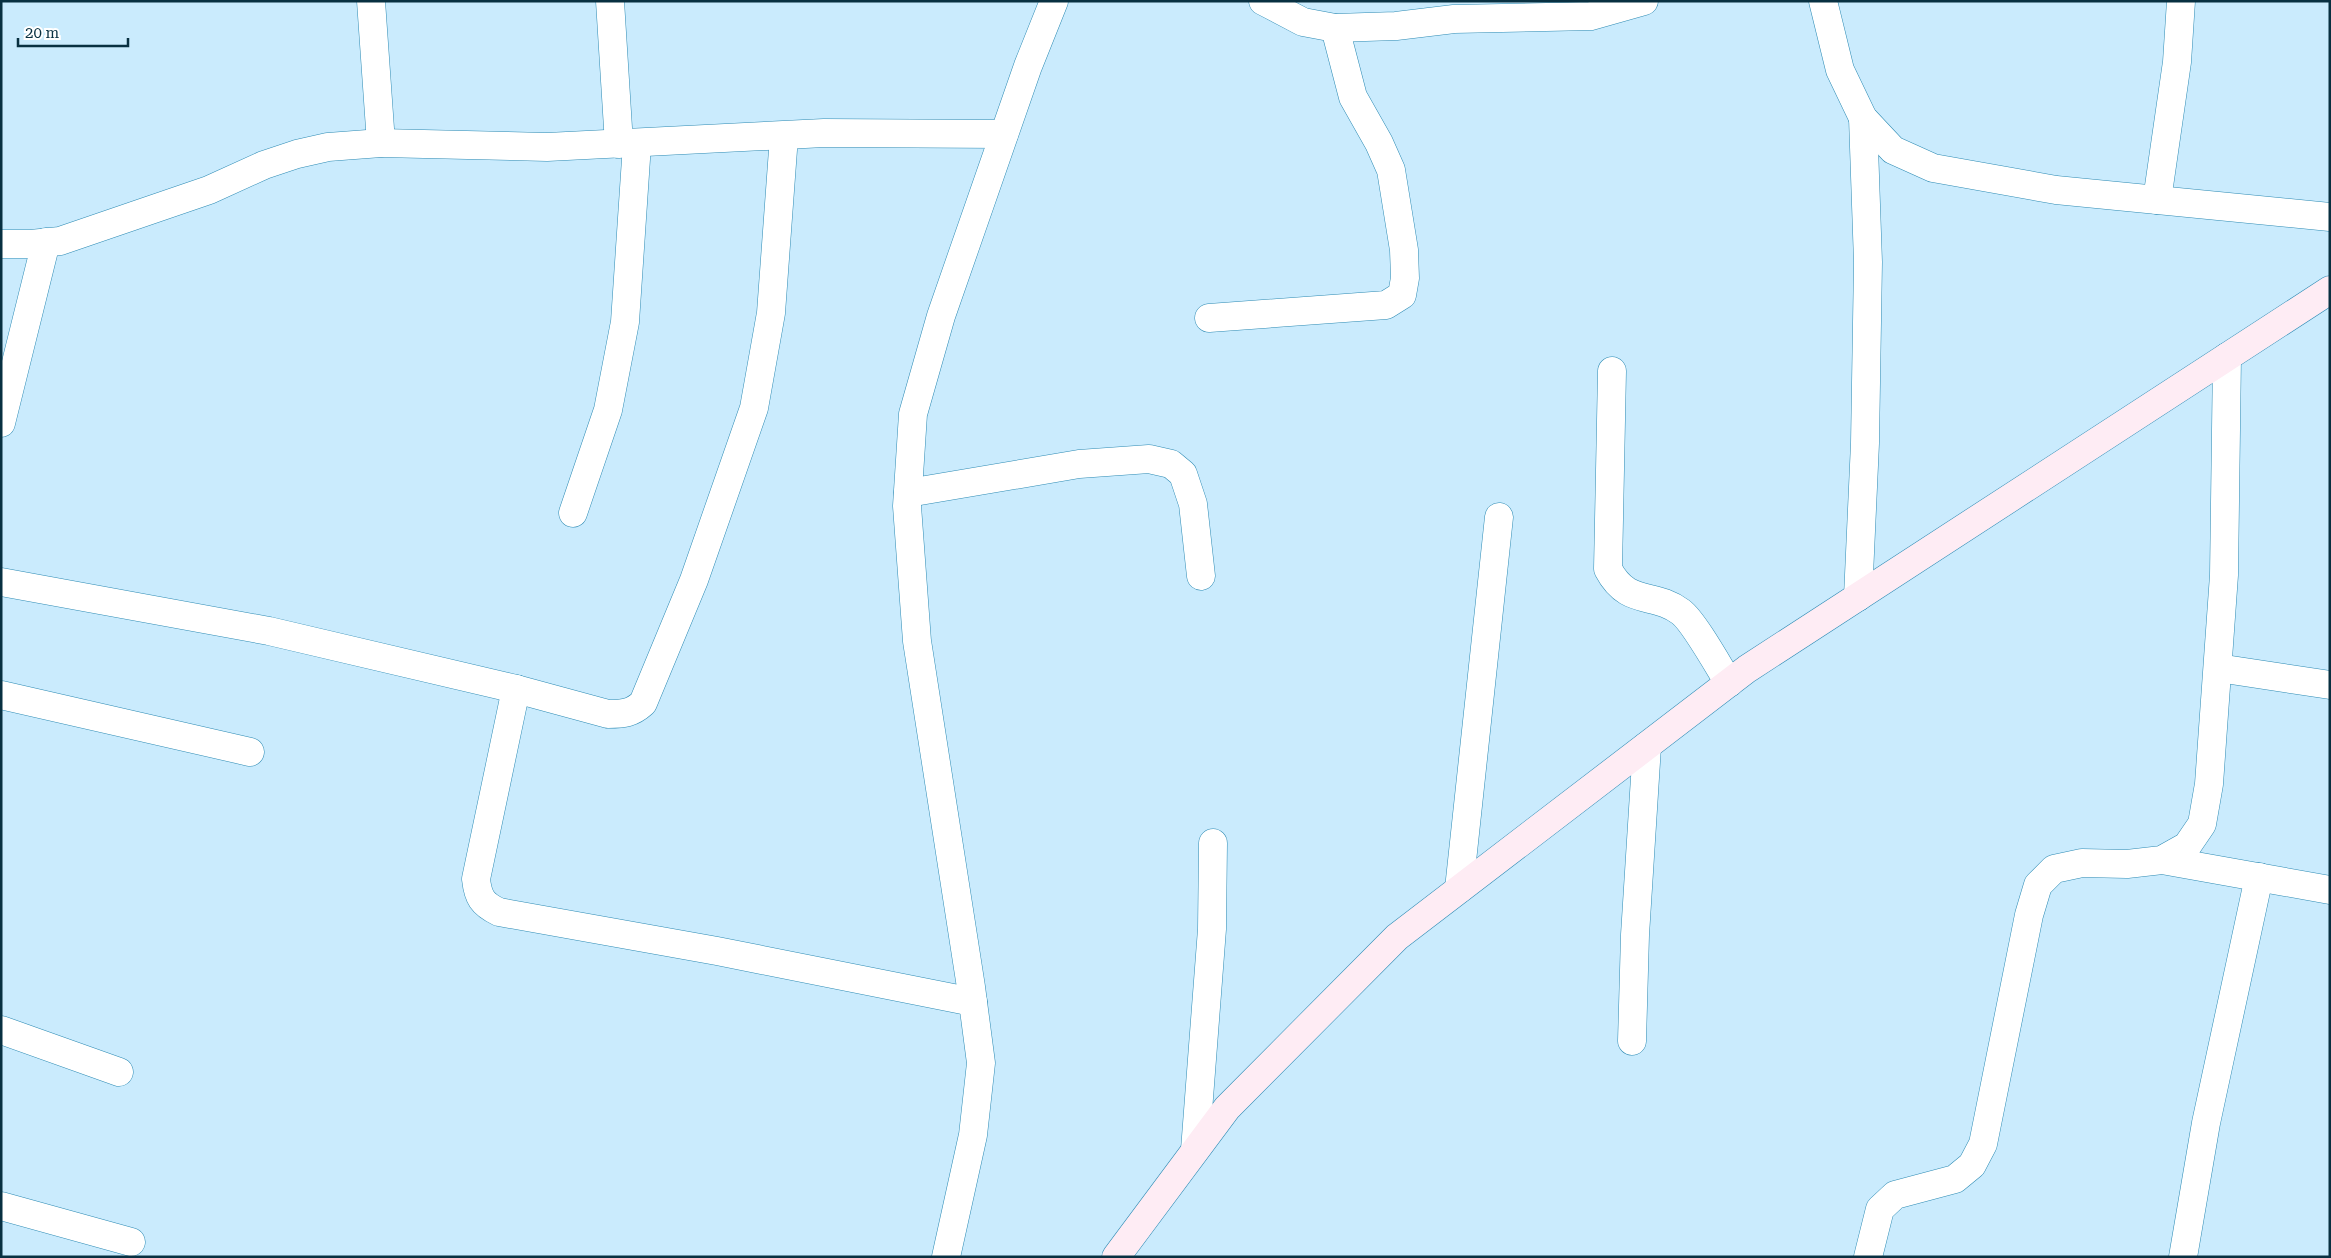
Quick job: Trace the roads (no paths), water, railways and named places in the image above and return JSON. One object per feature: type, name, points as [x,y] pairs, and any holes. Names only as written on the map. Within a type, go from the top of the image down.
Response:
[{"type":"street","points":[[371,1],[381,143]]},
{"type":"street","points":[[573,514],[608,410],[625,322],[628,144],[610,1]]},
{"type":"street","points":[[946,1257],[974,1136],[980,1063],[973,1002],[917,641],[907,506],[912,414],[941,316],[1028,66],[1054,1]]},
{"type":"street","points":[[1263,1],[1304,11],[1335,28],[1396,26],[1435,12],[1454,19],[1591,16],[1644,1]]},
{"type":"street","points":[[1823,1],[1840,70],[1863,118],[1893,150],[1933,168],[2056,190],[2330,217]]},
{"type":"street","points":[[2157,200],[2177,62],[2181,1]]},
{"type":"street","points":[[1209,318],[1386,305],[1402,295],[1405,278],[1404,250],[1391,170],[1379,143],[1353,97],[1335,28]]},
{"type":"street","points":[[1858,597],[1866,443],[1868,262],[1863,118]]},
{"type":"street","points":[[1,244],[60,241],[132,218],[209,190],[264,165],[297,154],[328,147],[381,143],[548,147],[824,133],[1004,134]]},
{"type":"street","points":[[1,582],[269,631],[516,689],[608,714],[624,714],[634,711],[643,703],[694,580],[754,408],[772,313],[784,136]]},
{"type":"street","points":[[1,423],[46,242]]},
{"type":"street","points":[[1117,1256],[1227,1108],[1397,937],[1728,683],[2330,290]]},
{"type":"street","points":[[2162,860],[2187,846],[2202,824],[2209,784],[2224,575],[2227,357]]},
{"type":"street","points":[[1612,371],[1608,569],[1616,584],[1632,594],[1664,603],[1682,613],[1728,683]]},
{"type":"street","points":[[908,493],[1079,464],[1149,460],[1171,464],[1183,474],[1193,504],[1201,576]]},
{"type":"street","points":[[1459,889],[1499,517]]},
{"type":"street","points":[[2218,668],[2330,685]]},
{"type":"street","points":[[516,689],[476,879],[477,892],[484,905],[499,912],[717,951],[973,1002]]},
{"type":"street","points":[[1,695],[250,752]]},
{"type":"street","points":[[1632,1041],[1635,935],[1647,746]]},
{"type":"street","points":[[1195,1150],[1212,929],[1213,843]]},
{"type":"street","points":[[1868,1257],[1880,1209],[1885,1204],[1895,1195],[1955,1179],[1972,1165],[1983,1144],[2027,924],[2038,885],[2054,869],[2082,863],[2127,864],[2162,860],[2330,890]]},
{"type":"street","points":[[2183,1257],[2206,1123],[2259,877]]},
{"type":"street","points":[[1,1030],[119,1072]]},
{"type":"street","points":[[1,1206],[131,1242]]}]
